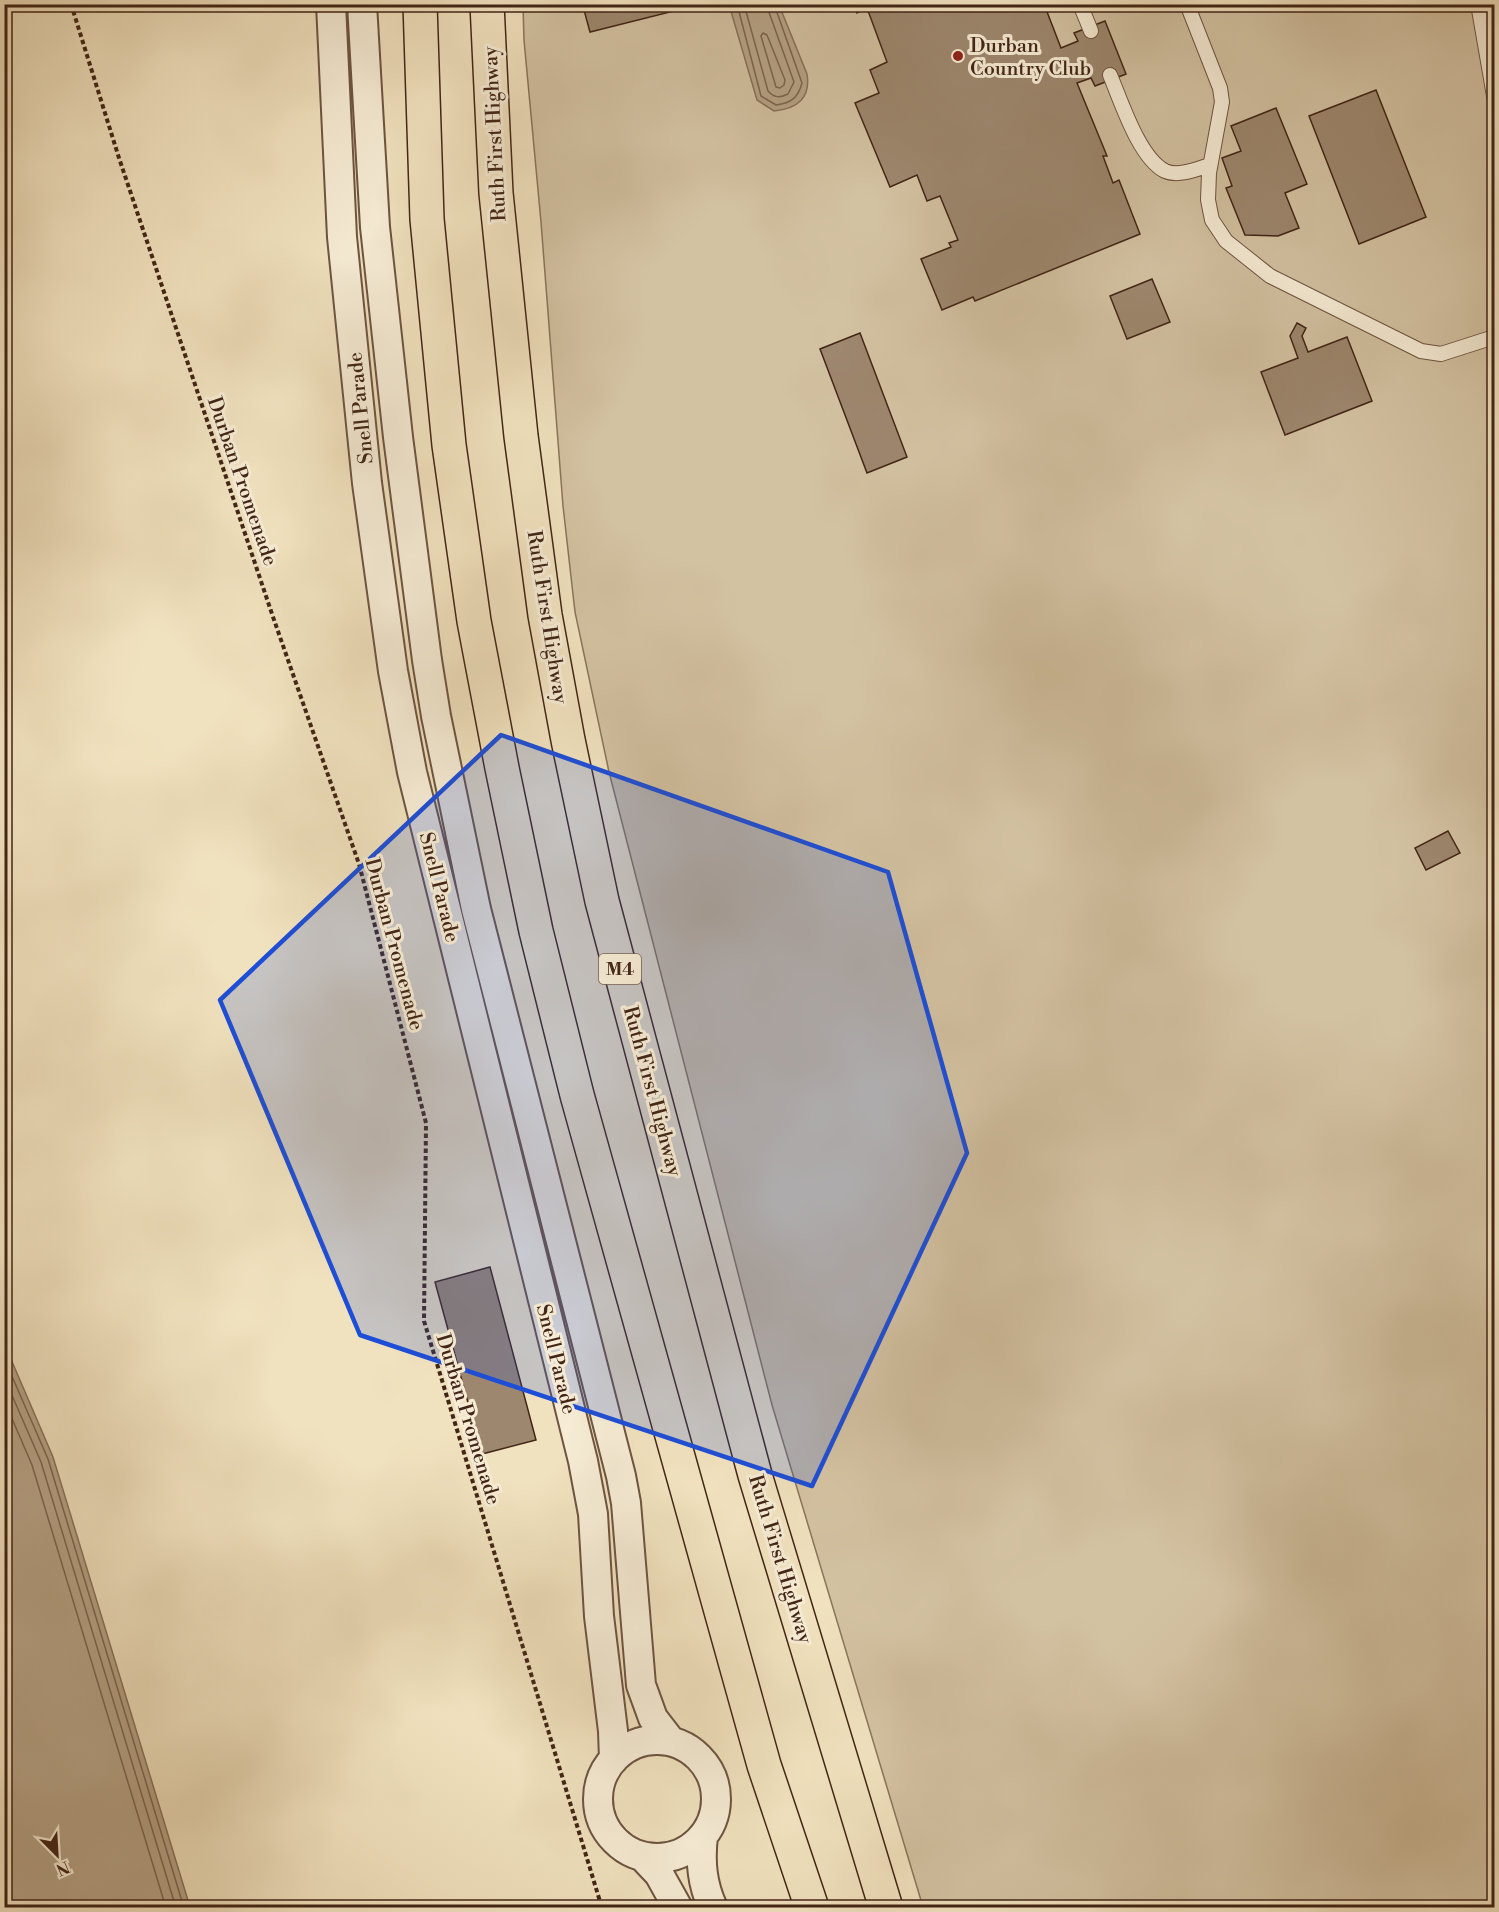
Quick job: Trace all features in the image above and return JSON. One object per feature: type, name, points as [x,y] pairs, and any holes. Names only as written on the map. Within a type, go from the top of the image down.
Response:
[{"type":"highway","points":[[420,4],[427,219],[449,446],[474,621],[502,768],[536,931],[577,1095],[764,1765],[812,1908]]},
{"type":"highway","name":"Ruth First Highway","points":[[487,4],[496,193],[521,436],[545,615],[570,751],[602,901],[755,1475],[886,1908]]},
{"type":"street","name":"Snell Parade","points":[[331,4],[342,237],[367,483],[393,671],[412,772],[583,1461],[593,1514],[599,1616],[613,1731],[614,1759]]},
{"type":"street","name":"Snell Parade","points":[[362,4],[379,262],[398,437],[425,649],[436,716],[476,909],[621,1476],[626,1503],[641,1685],[653,1718],[670,1740]]},
{"type":"street","points":[[649,1740],[670,1740],[688,1748],[704,1761],[714,1779],[717,1799],[713,1819],[703,1836],[681,1853],[655,1858],[642,1856],[624,1847],[609,1833],[600,1815],[598,1795],[603,1775],[614,1759],[630,1746],[649,1740]]},
{"type":"street","points":[[703,1836],[702,1870],[704,1884],[713,1908]]},
{"type":"street","points":[[642,1856],[658,1874],[678,1908]]},
{"type":"lane","points":[[1080,4],[1092,31]]},
{"type":"lane","points":[[1187,4],[1220,88],[1222,102],[1210,165],[1208,200],[1212,220],[1226,241],[1270,276],[1421,351],[1441,354],[1494,337]]},
{"type":"lane","points":[[1478,4],[1494,96]]},
{"type":"lane","points":[[1110,75],[1138,138],[1155,163],[1166,171],[1176,173],[1210,165]]},
{"type":"path","name":"Durban Promenade","points":[[71,4],[123,169],[272,614],[359,864],[426,1123],[424,1321],[602,1908]]},
{"type":"highlighted area","points":[[501,735],[888,872],[967,1153],[812,1486],[360,1335],[220,1000]]},
{"type":"shaded area","points":[[523,5],[1494,5],[1494,1907],[923,1907],[772,1405],[609,772],[575,612],[563,506]]},
{"type":"water","points":[[731,5],[779,5],[807,74],[807,90],[796,105],[774,111],[757,100]]},
{"type":"water","points":[[4,1343],[53,1457],[190,1907],[5,1907]]},
{"type":"building","points":[[579,4],[600,4],[580,10]]},
{"type":"building","points":[[606,4],[673,4],[674,11],[590,32],[584,10]]},
{"type":"building","points":[[854,4],[1044,4],[1061,48],[1078,41],[1074,33],[1105,21],[1126,74],[1095,86],[1091,78],[1077,83],[1107,156],[1103,156],[1113,183],[1119,180],[1140,234],[975,301],[973,297],[942,310],[921,259],[951,247],[949,243],[958,240],[940,196],[927,201],[917,175],[890,187],[855,103],[879,93],[870,70],[887,62],[867,8],[857,13]]},
{"type":"building","points":[[1376,90],[1426,217],[1359,244],[1309,116]]},
{"type":"building","points":[[1276,108],[1307,184],[1285,193],[1299,228],[1278,236],[1245,235],[1226,188],[1232,186],[1222,158],[1241,151],[1231,126]]},
{"type":"building","points":[[1152,279],[1170,322],[1127,339],[1110,296]]},
{"type":"building","points":[[1297,323],[1306,328],[1302,336],[1308,352],[1347,337],[1372,401],[1285,435],[1261,372],[1298,358],[1290,336]]},
{"type":"building","points":[[860,333],[907,457],[867,473],[820,349]]},
{"type":"building","points":[[1448,831],[1460,853],[1426,870],[1415,848]]},
{"type":"building","points":[[490,1267],[536,1440],[482,1454],[435,1282]]},
{"type":"place","name":"Durban Country Club","points":[[958,56]]}]
